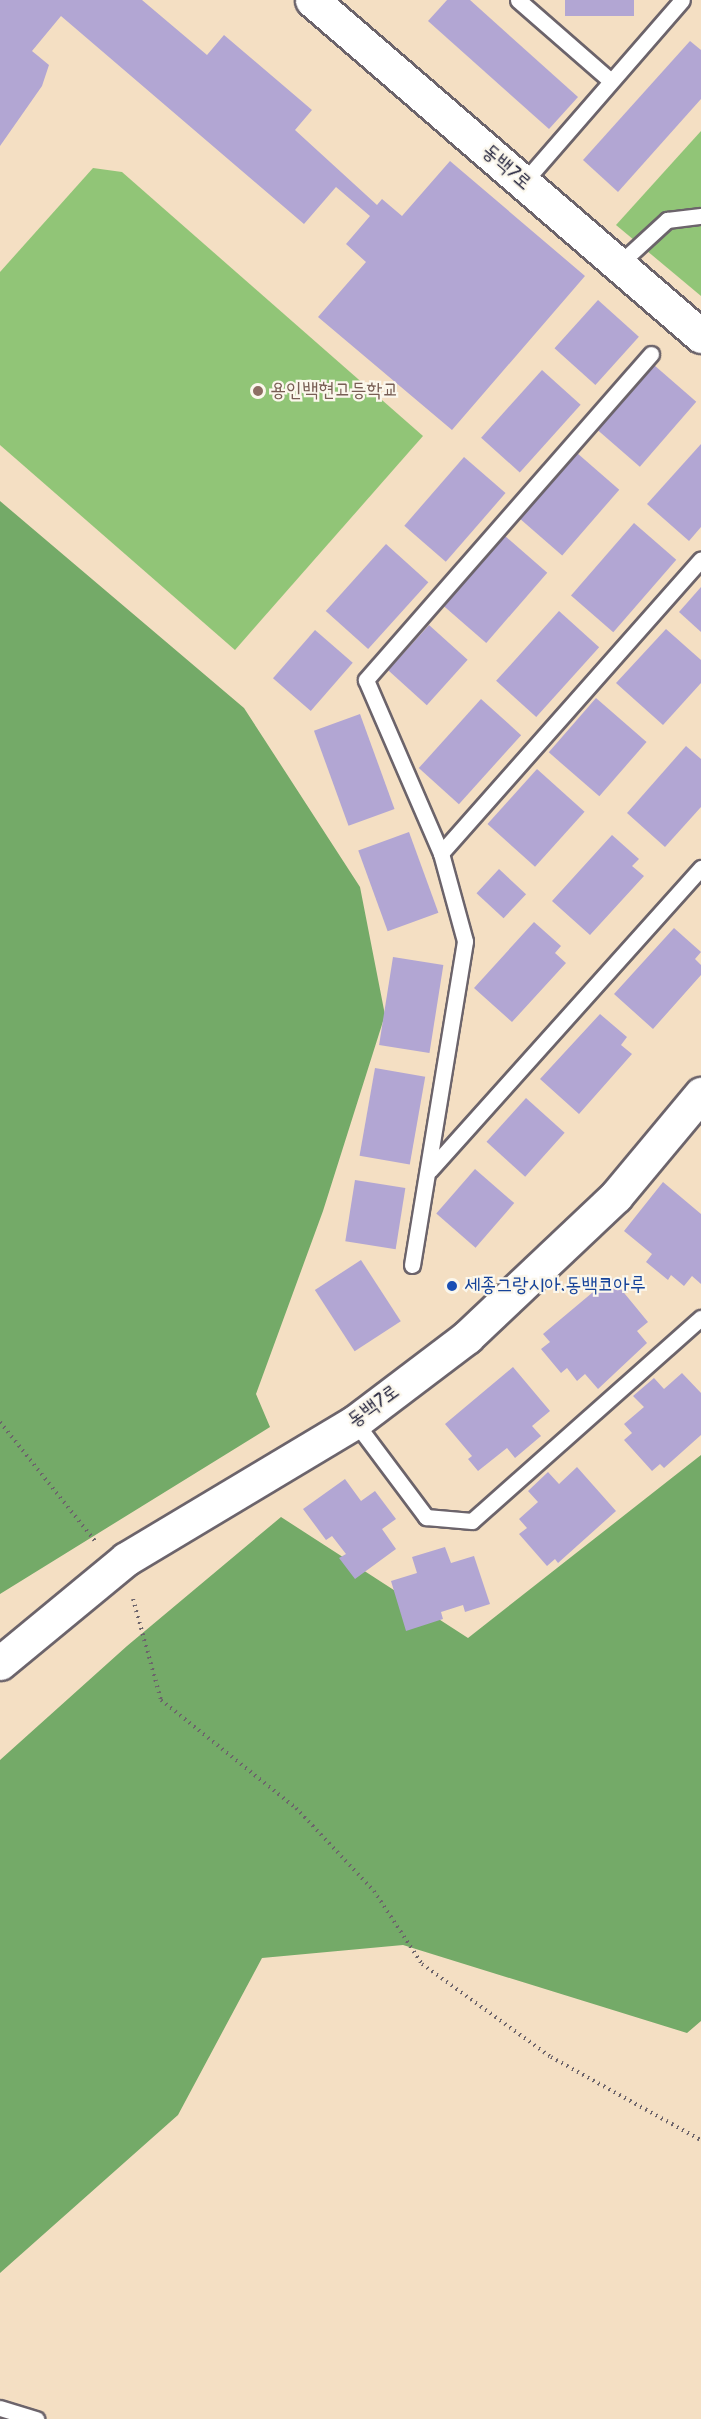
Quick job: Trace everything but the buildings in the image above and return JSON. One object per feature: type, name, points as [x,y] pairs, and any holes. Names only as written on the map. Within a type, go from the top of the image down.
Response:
[{"type":"street","name":"동백7로","points":[[312,0],[701,336]]},
{"type":"street","name":"동백7로","points":[[0,1663],[126,1559],[355,1422],[467,1337],[600,1212],[701,1094]]},
{"type":"lane","points":[[518,0],[611,81]]},
{"type":"lane","points":[[523,183],[682,0]]},
{"type":"lane","points":[[618,265],[667,220],[701,216]]},
{"type":"lane","points":[[412,1264],[430,1170],[465,941],[441,853],[366,680],[651,354]]},
{"type":"lane","points":[[441,853],[701,559]]},
{"type":"lane","points":[[430,1170],[701,868]]},
{"type":"lane","points":[[355,1422],[426,1517],[472,1521],[701,1318]]},
{"type":"lane","points":[[0,2408],[36,2419]]},
{"type":"path","points":[[0,1422],[102,1550]]},
{"type":"path","points":[[132,1596],[161,1700],[296,1808],[374,1891],[422,1964],[551,2057],[701,2140]]},
{"type":"green space","points":[[701,131],[701,296],[616,225]]},
{"type":"green space","points":[[93,168],[122,172],[423,436],[235,650],[0,445],[0,272]]},
{"type":"green space","points":[[0,501],[244,708],[360,887],[385,1015],[323,1211],[256,1394],[270,1427],[0,1594]]},
{"type":"green space","points":[[701,1455],[701,2021],[687,2033],[403,1945],[262,1958],[178,2115],[0,2273],[0,1760],[127,1646],[281,1517],[468,1638]]},
{"type":"place","name":"용인백현고등학교","points":[[258,391]]},
{"type":"place","name":"세종그랑시아.동백코아루","points":[[452,1286]]}]
